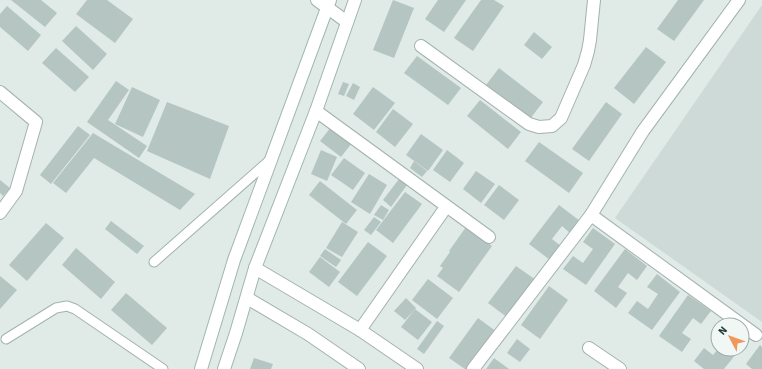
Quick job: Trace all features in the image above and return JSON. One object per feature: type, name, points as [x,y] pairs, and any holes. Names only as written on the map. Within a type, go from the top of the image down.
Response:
[{"type":"street","points":[[317,0],[329,4],[347,22]]},
{"type":"street","points":[[224,369],[255,268],[316,111],[355,0]]},
{"type":"street","points":[[421,46],[530,124],[539,128],[552,126],[562,118],[584,65],[590,40],[594,0]]},
{"type":"street","points":[[473,369],[591,214],[643,131],[739,0]]},
{"type":"street","points":[[201,369],[234,260],[329,4]]},
{"type":"street","points":[[0,92],[36,122],[16,191],[0,213]]},
{"type":"street","points":[[316,111],[489,238]]},
{"type":"street","points":[[360,330],[446,207]]},
{"type":"street","points":[[591,214],[756,335]]},
{"type":"street","points":[[255,268],[360,330],[417,369]]},
{"type":"street","points":[[247,298],[308,334],[359,369]]},
{"type":"street","points":[[589,348],[620,369]]},
{"type":"lane","points":[[154,262],[271,159]]},
{"type":"lane","points":[[6,339],[56,308],[67,306],[75,309],[163,369]]},
{"type":"shaded area","points":[[762,5],[762,322],[615,218]]},
{"type":"building","points":[[11,0],[41,0],[57,13],[45,27]]},
{"type":"building","points":[[87,0],[107,0],[133,19],[115,43],[76,14]]},
{"type":"building","points":[[393,0],[414,8],[394,58],[373,50]]},
{"type":"building","points":[[438,0],[466,0],[444,32],[425,19]]},
{"type":"building","points":[[481,0],[494,0],[504,6],[473,51],[454,38]]},
{"type":"building","points":[[678,0],[704,0],[674,41],[657,29]]},
{"type":"building","points":[[7,6],[41,35],[28,51],[0,27],[0,14]]},
{"type":"building","points":[[76,26],[107,54],[93,70],[62,41]]},
{"type":"building","points":[[534,32],[552,47],[542,59],[524,45]]},
{"type":"building","points":[[646,47],[666,62],[634,104],[614,88]]},
{"type":"building","points":[[56,48],[89,77],[75,92],[42,63]]},
{"type":"building","points":[[417,56],[461,88],[448,105],[404,73]]},
{"type":"building","points":[[499,68],[543,102],[530,119],[486,85]]},
{"type":"building","points":[[116,81],[129,90],[108,120],[147,146],[139,158],[87,122]]},
{"type":"building","points":[[343,82],[349,84],[344,96],[338,94]]},
{"type":"building","points":[[353,83],[360,87],[354,100],[346,96]]},
{"type":"building","points":[[132,87],[160,100],[143,137],[115,124]]},
{"type":"building","points":[[373,87],[395,103],[374,130],[353,114]]},
{"type":"building","points":[[480,100],[521,132],[508,149],[467,116]]},
{"type":"building","points":[[167,102],[229,126],[210,179],[147,151]]},
{"type":"building","points":[[606,102],[622,114],[589,161],[572,149]]},
{"type":"building","points":[[393,109],[413,124],[395,147],[376,132]]},
{"type":"building","points":[[78,126],[90,135],[51,184],[40,175]]},
{"type":"building","points":[[331,127],[352,143],[341,157],[320,141]]},
{"type":"building","points":[[93,133],[195,194],[180,210],[94,158],[66,193],[53,183]]},
{"type":"building","points":[[421,134],[443,150],[428,171],[406,155]]},
{"type":"building","points":[[539,142],[583,173],[569,193],[525,161]]},
{"type":"building","points":[[321,150],[337,157],[327,181],[311,174]]},
{"type":"building","points":[[447,150],[464,163],[450,182],[433,170]]},
{"type":"building","points":[[344,158],[365,173],[353,190],[331,175]]},
{"type":"building","points":[[414,161],[427,171],[422,177],[410,168]]},
{"type":"building","points":[[476,171],[495,184],[481,203],[463,189]]},
{"type":"building","points":[[369,174],[387,185],[370,214],[351,202]]},
{"type":"building","points":[[399,179],[407,185],[391,207],[383,200]]},
{"type":"building","points":[[0,180],[10,188],[3,196],[0,193]]},
{"type":"building","points":[[320,181],[357,210],[346,224],[309,195]]},
{"type":"building","points":[[499,185],[519,200],[504,220],[484,205]]},
{"type":"building","points":[[405,192],[422,204],[393,243],[376,230]]},
{"type":"building","points":[[381,205],[389,210],[383,220],[374,215]]},
{"type":"building","points":[[559,205],[580,221],[570,233],[562,226],[552,239],[561,246],[550,260],[529,244]]},
{"type":"building","points":[[374,217],[381,222],[371,235],[364,230]]},
{"type":"building","points":[[111,221],[144,246],[137,254],[105,229]]},
{"type":"building","points":[[342,222],[358,232],[342,257],[326,248]]},
{"type":"building","points":[[46,223],[64,238],[27,281],[9,265]]},
{"type":"building","points":[[466,227],[492,246],[459,292],[437,276],[443,268],[440,266]]},
{"type":"building","points":[[593,228],[615,244],[586,285],[563,269],[573,256],[583,263],[593,249],[583,242]]},
{"type":"building","points":[[368,242],[387,256],[357,296],[338,282]]},
{"type":"building","points":[[76,248],[115,282],[101,299],[62,265]]},
{"type":"building","points":[[325,249],[341,260],[336,267],[320,256]]},
{"type":"building","points":[[625,249],[647,266],[637,280],[628,273],[618,287],[627,293],[616,308],[594,291]]},
{"type":"building","points":[[320,257],[340,272],[329,287],[309,272]]},
{"type":"building","points":[[516,266],[536,280],[508,318],[488,303]]},
{"type":"building","points":[[657,274],[680,292],[652,330],[628,313],[637,301],[648,309],[658,294],[647,287]]},
{"type":"building","points":[[0,276],[17,290],[0,309]]},
{"type":"building","points":[[428,279],[453,298],[437,319],[412,300]]},
{"type":"building","points":[[549,286],[568,300],[540,339],[521,325]]},
{"type":"building","points":[[126,293],[167,328],[152,345],[111,310]]},
{"type":"building","points":[[688,295],[711,311],[701,324],[693,318],[682,333],[691,339],[682,352],[659,336]]},
{"type":"building","points":[[406,298],[416,308],[405,320],[394,311]]},
{"type":"building","points":[[415,309],[432,322],[418,340],[401,327]]},
{"type":"building","points":[[478,318],[497,332],[469,369],[465,369],[449,358]]},
{"type":"building","points":[[437,321],[444,326],[424,354],[417,349]]},
{"type":"building","points":[[517,339],[530,349],[520,362],[507,353]]},
{"type":"building","points":[[760,345],[762,347],[762,369],[752,369],[746,364]]},
{"type":"building","points":[[704,348],[710,353],[710,357],[734,357],[724,369],[704,369],[694,361]]},
{"type":"building","points":[[254,358],[273,364],[271,369],[250,369]]},
{"type":"building","points":[[494,358],[509,369],[486,369]]}]
